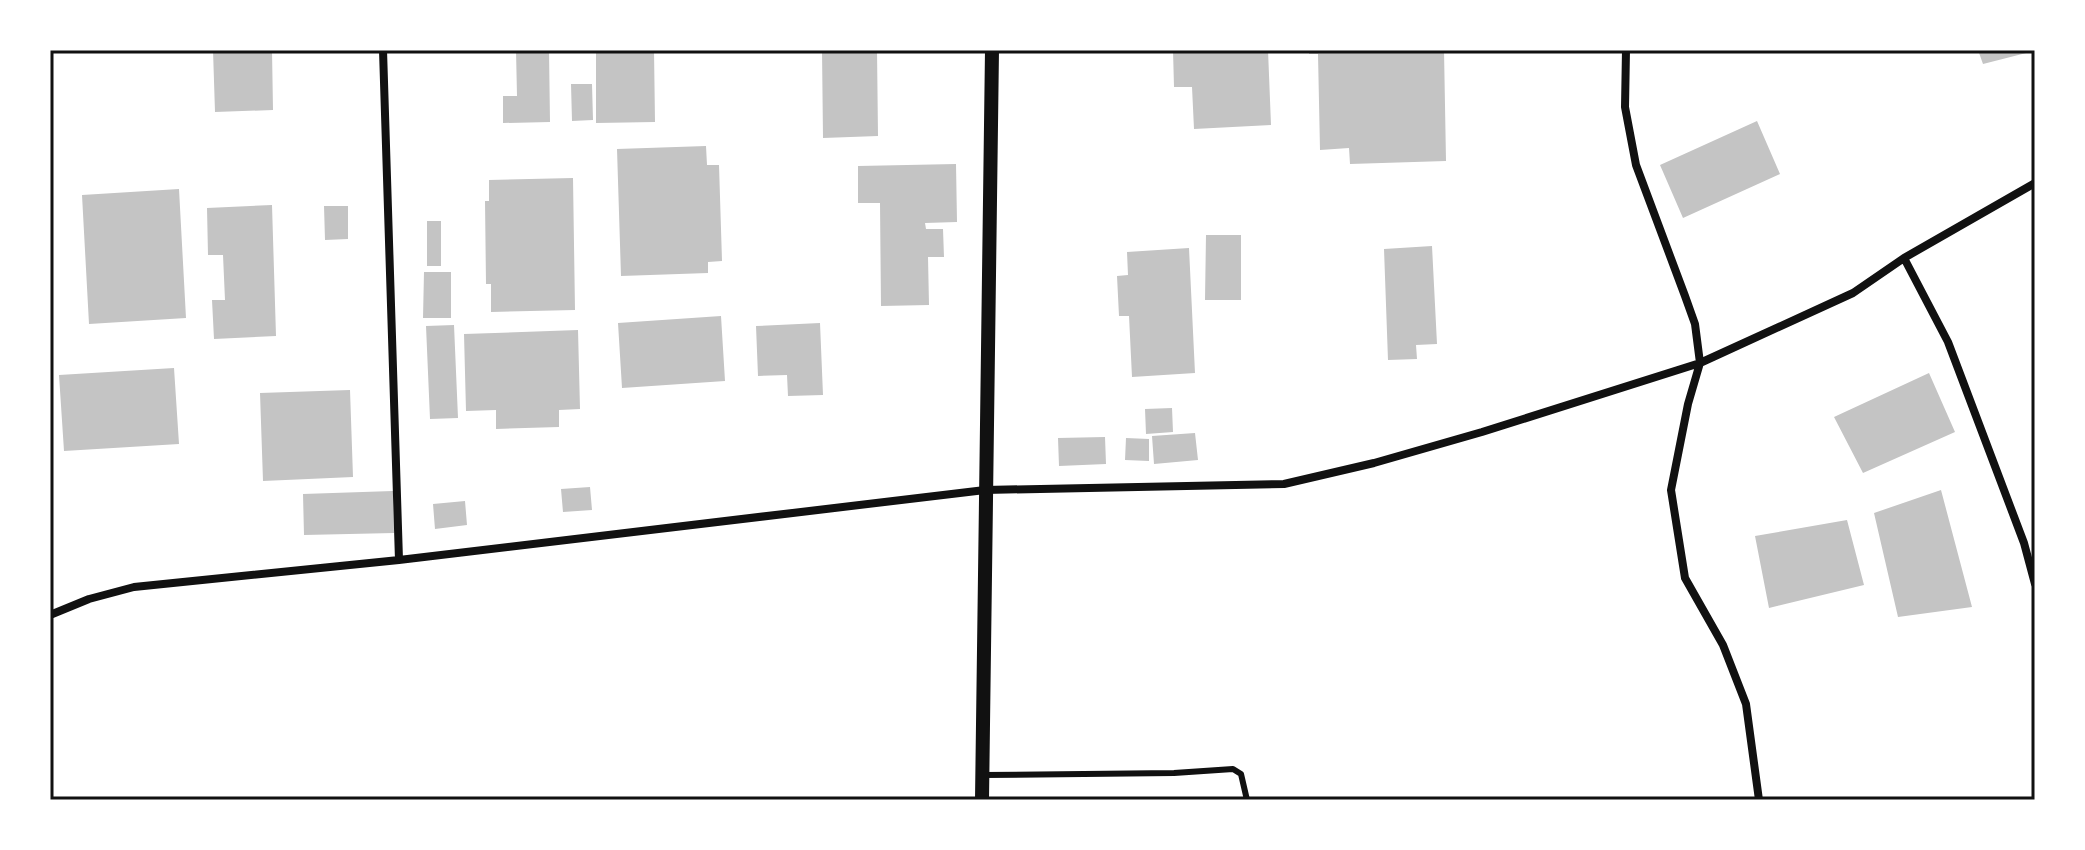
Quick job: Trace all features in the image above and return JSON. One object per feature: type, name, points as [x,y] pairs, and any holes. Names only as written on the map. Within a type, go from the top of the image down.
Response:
[{"type":"street","points":[[383,50],[399,560]]},
{"type":"street","points":[[982,800],[992,50]]},
{"type":"street","points":[[1626,50],[1625,107],[1636,165],[1695,324],[1700,363],[1688,404],[1671,490],[1685,578],[1723,645],[1746,704],[1759,800]]},
{"type":"street","points":[[50,615],[89,599],[134,587],[399,560],[985,490],[1284,484],[1374,463],[1482,432],[1700,363],[1853,293],[1904,258],[2035,183]]},
{"type":"street","points":[[1904,258],[1948,342],[2024,543],[2035,584]]},
{"type":"lane","points":[[983,775],[1233,769],[1241,774],[1247,800]]},
{"type":"building","points":[[213,50],[272,50],[273,110],[215,112]]},
{"type":"building","points":[[516,50],[549,50],[550,122],[503,123],[503,96],[517,96]]},
{"type":"building","points":[[596,50],[654,50],[655,122],[596,123]]},
{"type":"building","points":[[822,50],[877,50],[878,136],[823,138]]},
{"type":"building","points":[[1173,50],[1268,50],[1271,125],[1194,129],[1192,87],[1174,87]]},
{"type":"building","points":[[1309,50],[1444,50],[1446,161],[1350,164],[1349,148],[1320,150],[1318,54],[1309,54]]},
{"type":"building","points":[[1978,50],[2034,50],[2034,51],[1983,64]]},
{"type":"building","points":[[571,84],[592,84],[593,120],[572,121]]},
{"type":"building","points":[[1757,121],[1780,174],[1683,218],[1660,165]]},
{"type":"building","points":[[706,146],[707,165],[719,165],[722,261],[708,262],[708,273],[621,276],[617,149]]},
{"type":"building","points":[[956,164],[957,222],[925,223],[926,229],[943,229],[944,257],[928,257],[929,305],[881,306],[880,203],[858,203],[858,166]]},
{"type":"building","points":[[573,178],[575,310],[491,312],[491,284],[486,284],[485,201],[489,201],[489,180]]},
{"type":"building","points":[[179,189],[186,318],[89,324],[82,195]]},
{"type":"building","points":[[272,205],[276,336],[214,339],[212,300],[225,300],[223,255],[208,255],[207,208]]},
{"type":"building","points":[[324,206],[348,206],[348,239],[325,240]]},
{"type":"building","points":[[427,221],[441,221],[441,266],[427,266]]},
{"type":"building","points":[[1206,235],[1241,235],[1241,300],[1205,300]]},
{"type":"building","points":[[1432,246],[1437,344],[1416,345],[1417,359],[1388,360],[1384,249]]},
{"type":"building","points":[[1189,248],[1195,373],[1132,377],[1129,316],[1119,316],[1117,276],[1128,275],[1127,252]]},
{"type":"building","points":[[424,272],[451,272],[451,318],[423,318]]},
{"type":"building","points":[[721,316],[725,381],[622,388],[618,323]]},
{"type":"building","points":[[820,323],[823,395],[788,396],[787,375],[758,376],[756,326]]},
{"type":"building","points":[[454,325],[458,418],[430,419],[426,326]]},
{"type":"building","points":[[578,330],[580,409],[559,410],[559,427],[496,429],[496,410],[466,411],[464,334]]},
{"type":"building","points":[[174,368],[179,444],[64,451],[59,375]]},
{"type":"building","points":[[1929,373],[1955,432],[1863,473],[1834,417]]},
{"type":"building","points":[[350,390],[353,477],[263,481],[260,393]]},
{"type":"building","points":[[1172,408],[1173,432],[1146,434],[1145,409]]},
{"type":"building","points":[[1195,433],[1198,460],[1154,464],[1152,436]]},
{"type":"building","points":[[1105,437],[1106,464],[1059,466],[1058,438]]},
{"type":"building","points":[[1126,438],[1149,439],[1149,461],[1125,460]]},
{"type":"building","points":[[590,487],[592,510],[563,512],[561,489]]},
{"type":"building","points":[[1941,490],[1972,607],[1898,617],[1874,513]]},
{"type":"building","points":[[393,491],[394,533],[304,535],[303,494]]},
{"type":"building","points":[[465,501],[467,525],[435,529],[433,504]]},
{"type":"building","points":[[1847,520],[1864,585],[1769,608],[1755,536]]}]
